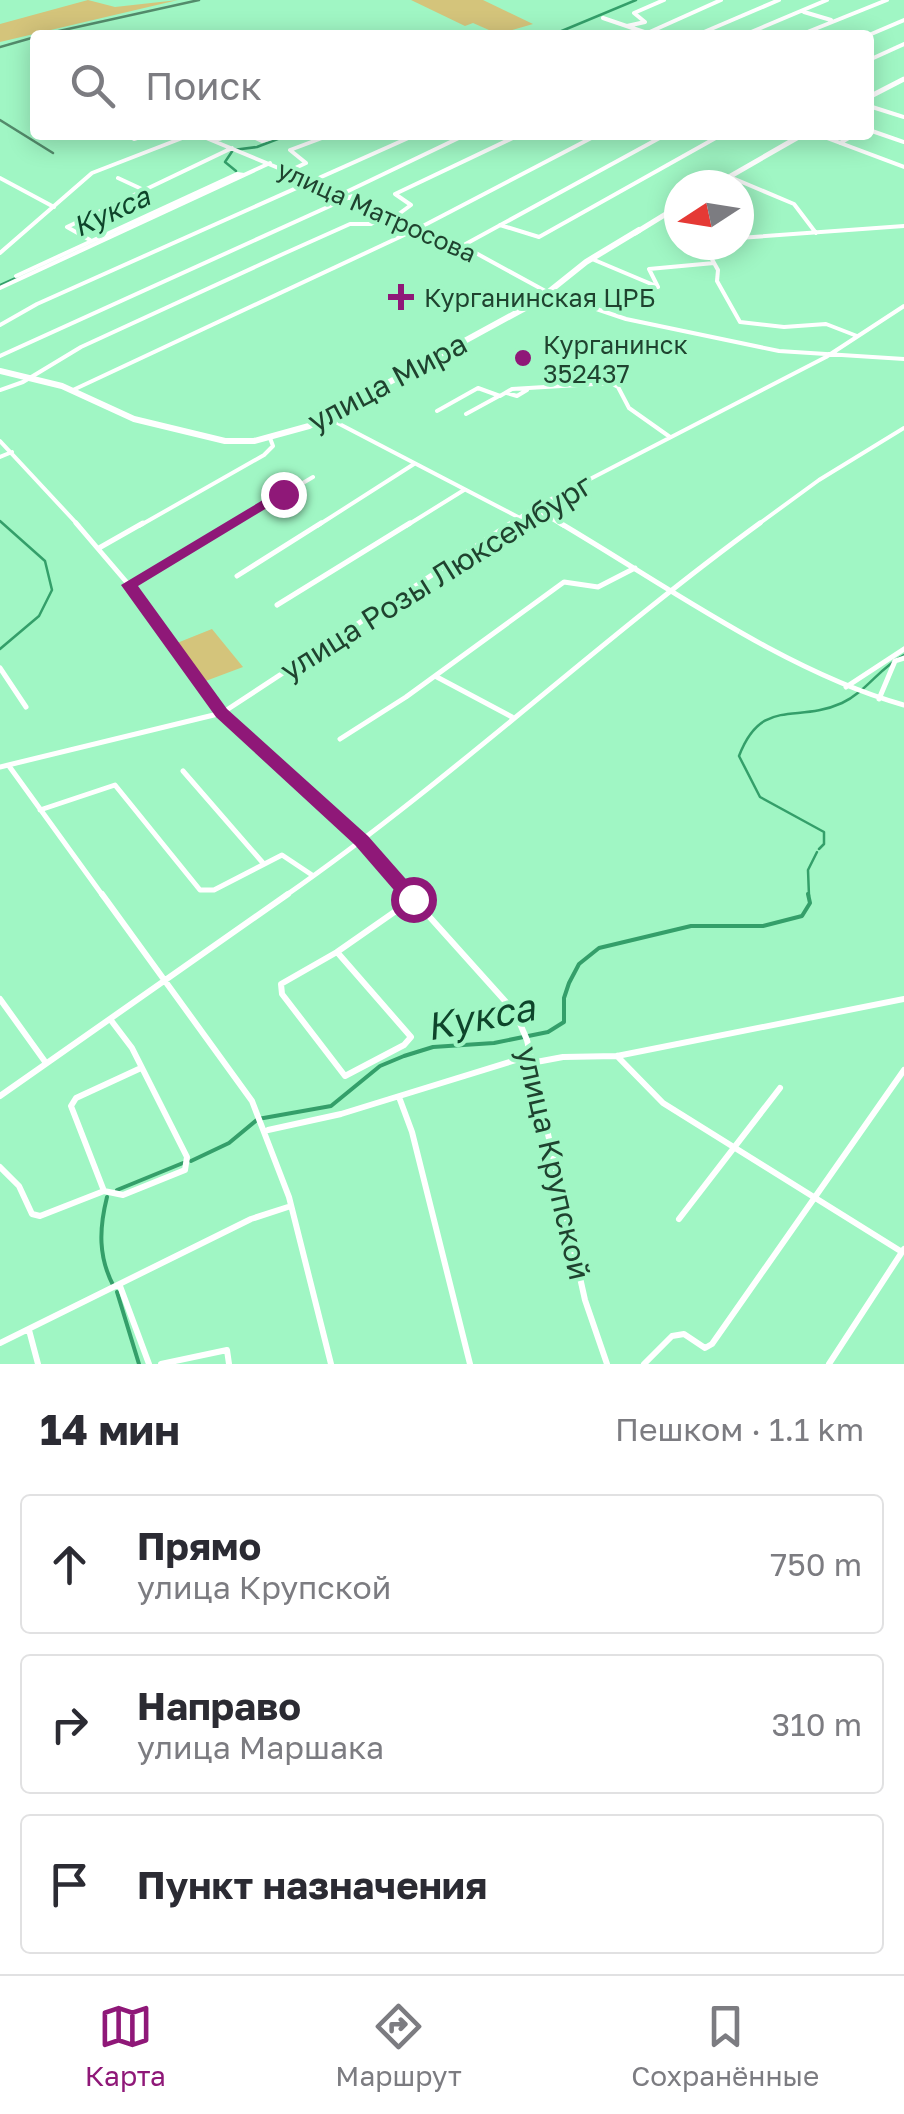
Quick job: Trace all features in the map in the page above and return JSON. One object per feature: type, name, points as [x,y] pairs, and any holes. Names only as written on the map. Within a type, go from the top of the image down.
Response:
[{"type":"main road","points":[[874,94],[904,79]]},
{"type":"main road","points":[[742,170],[793,140]]},
{"type":"main road","name":"улица Мира","points":[[270,438],[326,417],[548,292],[592,259],[664,215]]},
{"type":"main road","points":[[0,371],[73,390],[119,413],[154,424],[225,441],[270,438]]},
{"type":"street","points":[[626,26],[645,22],[634,13],[664,0]]},
{"type":"street","points":[[657,30],[722,0]]},
{"type":"street","points":[[709,30],[779,0]]},
{"type":"street","points":[[756,30],[827,0]]},
{"type":"street","points":[[812,30],[887,0]]},
{"type":"street","points":[[801,11],[834,21]]},
{"type":"street","points":[[603,18],[637,30]]},
{"type":"street","points":[[874,33],[904,20]]},
{"type":"street","points":[[874,58],[904,44]]},
{"type":"street","points":[[874,107],[904,116]]},
{"type":"street","points":[[874,132],[904,142]]},
{"type":"street","points":[[0,253],[79,181],[102,168],[177,140]]},
{"type":"street","name":"улица Матросова","points":[[210,140],[421,226],[548,292],[657,328],[779,351],[904,359]]},
{"type":"street","points":[[215,142],[219,140]]},
{"type":"street","points":[[291,170],[306,163],[290,150],[317,140]]},
{"type":"street","points":[[0,325],[37,304],[403,140]]},
{"type":"street","points":[[344,193],[455,140]]},
{"type":"street","points":[[19,386],[72,351],[350,224],[371,224],[393,215],[411,205],[395,194],[508,140]]},
{"type":"street","points":[[73,390],[421,226],[587,140]]},
{"type":"street","points":[[462,246],[657,140]]},
{"type":"street","points":[[500,226],[539,237],[712,140]]},
{"type":"street","points":[[832,140],[904,167]]},
{"type":"street","points":[[840,143],[845,140]]},
{"type":"street","points":[[90,240],[67,228],[234,149]]},
{"type":"street","points":[[18,277],[270,163]]},
{"type":"street","points":[[0,288],[90,240],[237,174],[247,175]]},
{"type":"street","points":[[0,178],[54,207]]},
{"type":"street","points":[[118,178],[146,191]]},
{"type":"street","points":[[754,187],[794,204],[816,232]]},
{"type":"street","points":[[0,356],[352,196]]},
{"type":"street","points":[[754,237],[904,226]]},
{"type":"street","points":[[592,259],[658,287],[649,269],[714,263]]},
{"type":"street","points":[[712,260],[717,282],[740,322],[784,327],[826,324],[858,336]]},
{"type":"street","name":"улица Розы Люксембург","points":[[4,766],[222,713],[534,508],[830,353],[904,306]]},
{"type":"street","points":[[17,375],[22,382],[19,386]]},
{"type":"street","points":[[0,390],[49,382]]},
{"type":"street","points":[[466,414],[507,393],[517,396],[528,390],[611,383],[618,387],[628,408],[670,438]]},
{"type":"street","points":[[438,411],[478,388],[500,396]]},
{"type":"street","points":[[326,417],[519,518]]},
{"type":"street","points":[[0,1096],[362,841],[671,589],[819,480],[904,428]]},
{"type":"street","name":"улица Мира","points":[[99,548],[264,455],[273,446],[270,438]]},
{"type":"street","name":"улица Крупской","points":[[0,441],[99,548],[222,713],[362,841],[515,1012],[526,1037],[585,1300],[607,1364]]},
{"type":"street","points":[[0,457],[12,452]]},
{"type":"street","points":[[237,576],[414,464]]},
{"type":"street","points":[[129,585],[313,476]]},
{"type":"street","points":[[277,605],[464,490]]},
{"type":"street","points":[[534,508],[846,687],[904,705]]},
{"type":"street","points":[[340,739],[564,582],[598,587],[636,568]]},
{"type":"street","points":[[846,687],[904,649]]},
{"type":"street","points":[[880,699],[894,661],[904,658]]},
{"type":"street","points":[[0,668],[26,707]]},
{"type":"street","points":[[434,675],[512,717]]},
{"type":"street","points":[[4,766],[224,1060],[263,1123],[291,1206],[331,1364]]},
{"type":"street","points":[[183,771],[264,863]]},
{"type":"street","points":[[40,810],[114,785],[200,890],[214,890],[275,857],[288,856],[312,875]]},
{"type":"street","points":[[338,952],[410,1037],[404,1045],[346,1076],[339,1073],[280,989],[286,981],[338,952],[413,899]]},
{"type":"street","points":[[0,998],[46,1064]]},
{"type":"street","points":[[263,1123],[399,1097],[530,1059],[617,1056],[904,999]]},
{"type":"street","points":[[0,1167],[20,1186],[32,1214],[40,1216],[104,1191],[123,1195],[185,1170],[188,1164],[142,1068],[110,1019]]},
{"type":"street","points":[[617,1056],[664,1103],[813,1200],[903,1251],[829,1364]]},
{"type":"street","points":[[104,1191],[72,1106],[76,1098],[142,1068]]},
{"type":"street","points":[[644,1364],[672,1336],[684,1334],[706,1348],[712,1344],[904,1070]]},
{"type":"street","points":[[679,1219],[780,1088]]},
{"type":"street","points":[[399,1097],[412,1132],[470,1364]]},
{"type":"street","points":[[0,1344],[250,1219],[291,1206]]},
{"type":"street","points":[[120,1286],[150,1364]]},
{"type":"street","points":[[30,1330],[38,1364]]},
{"type":"street","points":[[161,1364],[227,1350],[229,1364]]},
{"type":"shaded area","points":[[88,0],[115,7],[178,0],[51,30],[30,30],[30,35],[0,42],[0,24]]},
{"type":"shaded area","points":[[411,0],[483,0],[533,24],[512,30],[489,30],[473,23],[465,26]]},
{"type":"shaded area","points":[[212,629],[243,667],[203,682],[177,643]]},
{"type":"waterway","name":"Кукса","points":[[564,30],[636,0]]},
{"type":"waterway","name":"Кукса","points":[[236,171],[225,162],[233,150],[275,140]]},
{"type":"waterway","name":"Кукса","points":[[0,285],[16,278]]},
{"type":"waterway","name":"Кукса","points":[[0,521],[45,561],[52,590],[39,616],[0,649]]},
{"type":"waterway","name":"Кукса","points":[[819,849],[824,844],[824,832],[760,797],[739,756],[758,725],[770,718],[842,703],[904,655]]},
{"type":"waterway","name":"Кукса","points":[[809,896],[808,870],[817,852]]},
{"type":"waterway","name":"Кукса","points":[[191,1161],[229,1143],[258,1119],[331,1106],[380,1066],[404,1056],[433,1047],[494,1043],[548,1032],[564,1022],[564,998],[579,964],[599,948],[691,926],[763,926],[802,916],[810,903],[808,894]]},
{"type":"waterway","name":"Кукса","points":[[117,1190],[183,1163]]},
{"type":"waterway","name":"Кукса","points":[[107,1197],[102,1243],[114,1287]]},
{"type":"waterway","name":"Кукса","points":[[117,1292],[139,1364]]},
{"type":"railway","points":[[64,30],[199,0]]},
{"type":"railway","points":[[0,47],[30,38]]},
{"type":"railway","points":[[0,120],[30,139]]},
{"type":"railway","points":[[32,140],[53,153]]},
{"type":"place","name":"Курганинская ЦРБ","points":[[401,297]]},
{"type":"place","name":"Курганинск 352437","points":[[523,358]]},
{"type":"route","points":[[283,494],[129,585],[222,713],[362,841],[413,899]]}]
